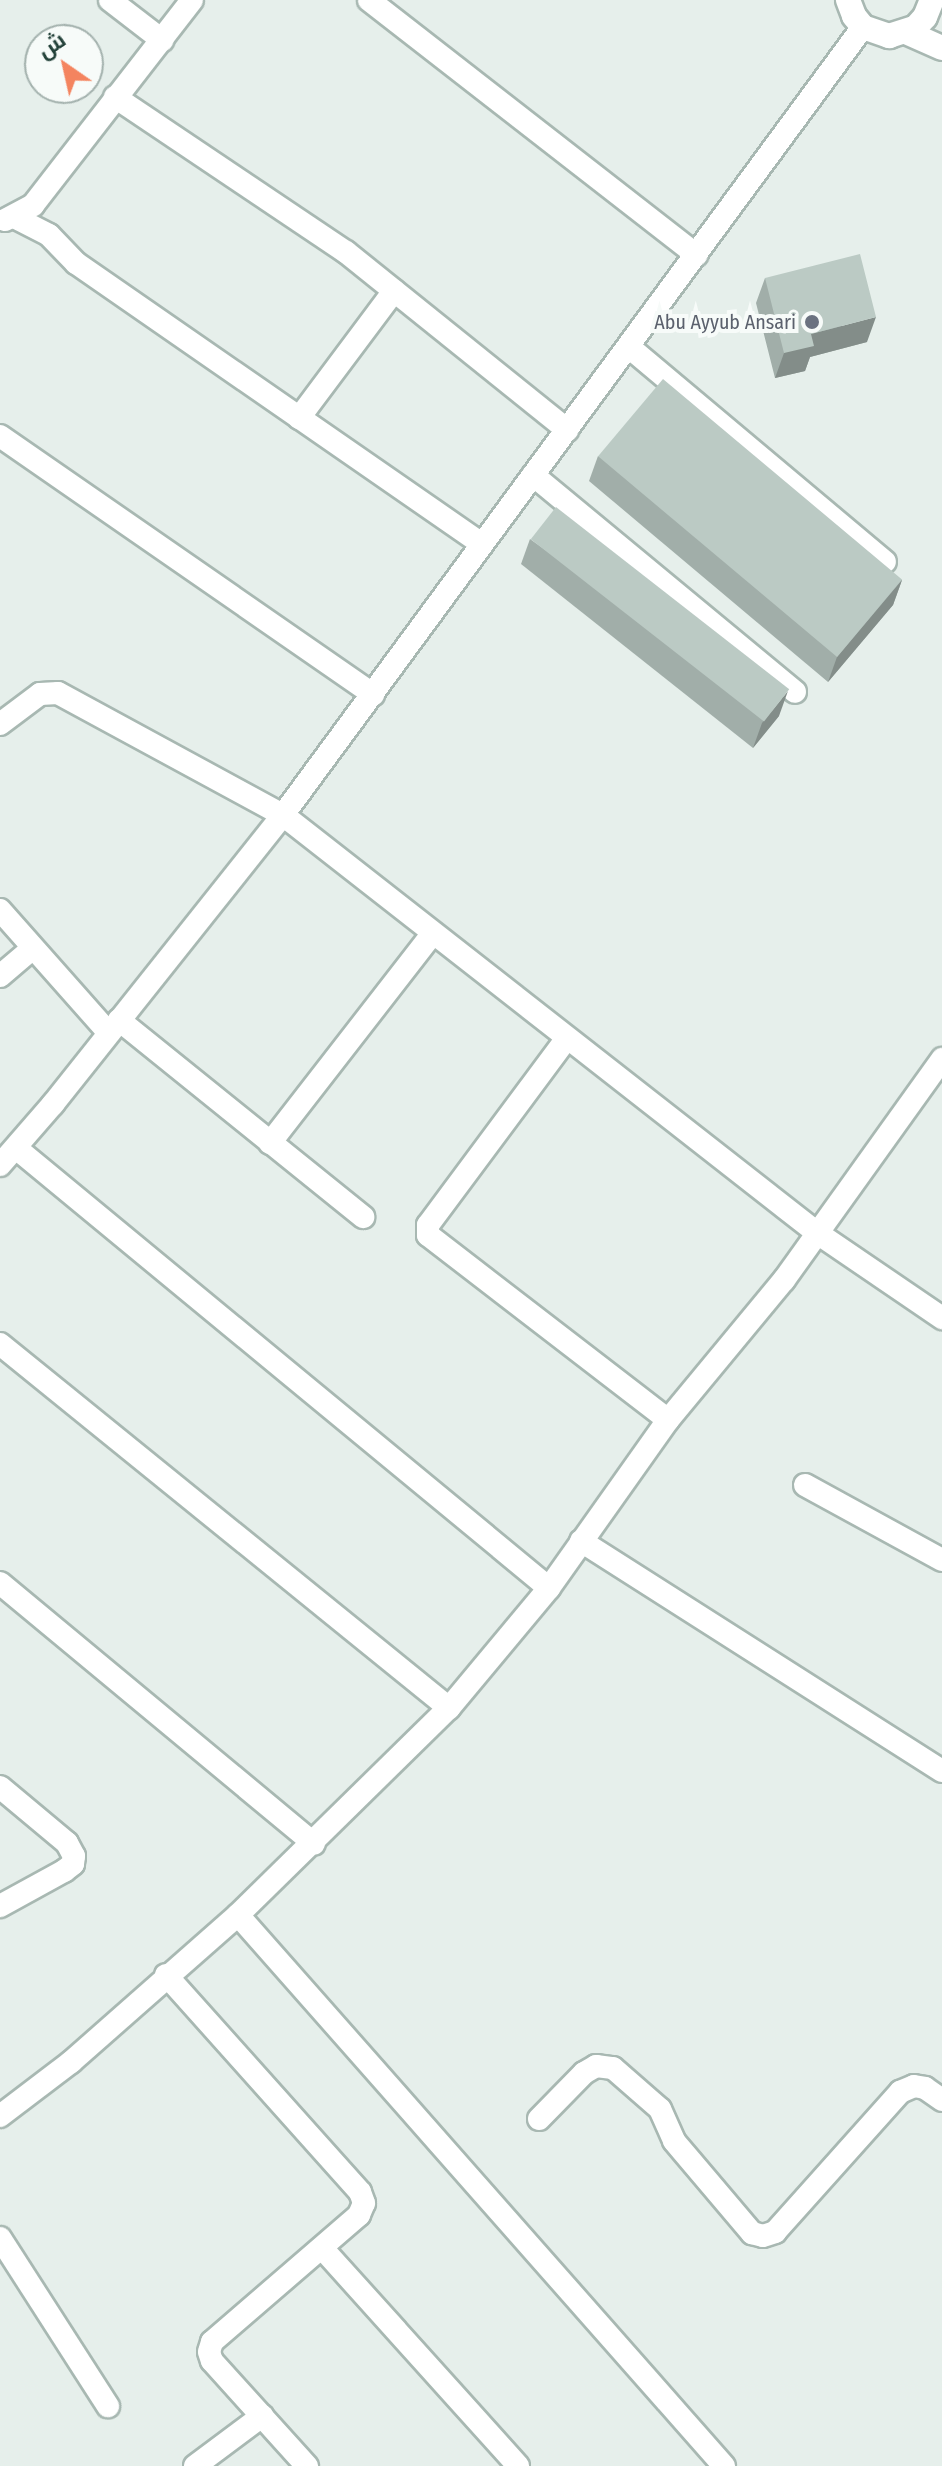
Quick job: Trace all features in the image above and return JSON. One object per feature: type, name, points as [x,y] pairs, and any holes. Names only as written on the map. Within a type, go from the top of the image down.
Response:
[{"type":"street","points":[[110,0],[162,40]]},
{"type":"street","points":[[7,220],[33,205],[192,0]]},
{"type":"street","points":[[369,0],[697,255]]},
{"type":"street","points":[[848,0],[854,16],[863,27],[889,36],[906,32],[925,17],[932,0]]},
{"type":"street","points":[[0,1165],[283,815],[863,27]]},
{"type":"street","points":[[906,32],[942,48]]},
{"type":"street","points":[[115,97],[346,252],[567,430]]},
{"type":"street","points":[[7,220],[49,235],[76,263],[482,544]]},
{"type":"street","points":[[299,418],[394,291]]},
{"type":"street","points":[[629,347],[885,562]]},
{"type":"street","points":[[0,436],[373,694]]},
{"type":"street","points":[[533,475],[795,692]]},
{"type":"street","points":[[0,724],[40,694],[58,693],[283,815],[816,1232],[942,1318]]},
{"type":"street","points":[[0,910],[33,948],[114,1026],[363,1217]]},
{"type":"street","points":[[270,1143],[432,934]]},
{"type":"street","points":[[0,976],[33,948]]},
{"type":"street","points":[[567,1038],[428,1225],[428,1235],[668,1420]]},
{"type":"street","points":[[0,2116],[71,2062],[166,1975],[238,1915],[314,1844],[449,1708],[549,1588],[668,1420],[784,1280],[941,1061]]},
{"type":"street","points":[[16,1148],[549,1588]]},
{"type":"street","points":[[0,1344],[449,1708]]},
{"type":"street","points":[[805,1485],[942,1560]]},
{"type":"street","points":[[581,1541],[942,1771]]},
{"type":"street","points":[[0,1583],[314,1844]]},
{"type":"street","points":[[0,1787],[67,1843],[74,1856],[73,1864],[64,1871],[0,1906]]},
{"type":"street","points":[[238,1915],[724,2466]]},
{"type":"street","points":[[166,1975],[360,2192],[364,2203],[359,2215],[212,2342],[209,2352],[212,2361],[307,2466]]},
{"type":"street","points":[[539,2119],[584,2073],[596,2066],[613,2068],[660,2109],[674,2141],[752,2233],[763,2236],[775,2232],[900,2092],[914,2086],[925,2088],[942,2100]]},
{"type":"street","points":[[0,2238],[108,2406]]},
{"type":"street","points":[[322,2248],[518,2466]]},
{"type":"street","points":[[195,2466],[262,2416]]},
{"type":"building","points":[[860,254],[876,317],[811,334],[814,346],[784,353],[765,278]]},
{"type":"building","points":[[663,379],[902,580],[837,657],[598,456]]},
{"type":"building","points":[[556,507],[789,689],[764,722],[531,539]]},
{"type":"place","name":"Abu Ayyub Ansari","points":[[812,322]]}]
